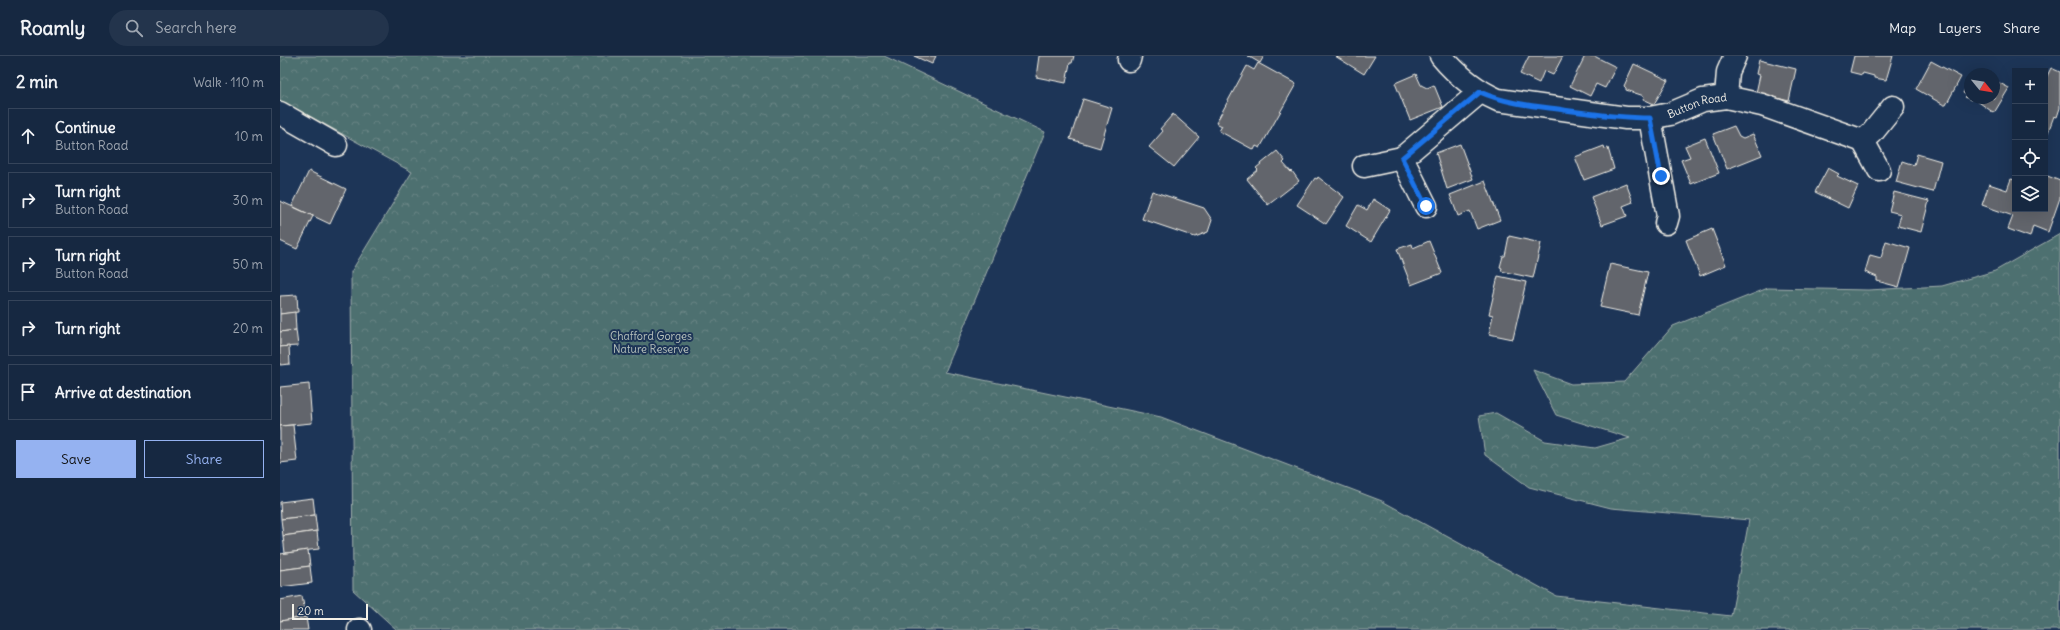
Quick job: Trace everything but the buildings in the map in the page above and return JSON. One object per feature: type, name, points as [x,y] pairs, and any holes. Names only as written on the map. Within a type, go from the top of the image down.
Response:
[{"type":"street","name":"Button Road","points":[[1441,56],[1457,74],[1480,92],[1498,100],[1626,118],[1650,118],[1670,114],[1703,100],[1726,96],[1749,101],[1863,141]]},
{"type":"street","points":[[1726,96],[1728,72],[1735,56]]},
{"type":"street","points":[[1364,166],[1402,158],[1480,92]]},
{"type":"street","points":[[1879,170],[1863,141],[1872,133],[1893,107]]},
{"type":"street","points":[[281,115],[336,145]]},
{"type":"street","points":[[1650,118],[1668,216],[1666,224]]},
{"type":"street","points":[[1402,158],[1426,206]]},
{"type":"green space","name":"Chafford Gorges Nature Reserve","points":[[280,56],[884,56],[1045,132],[945,372],[1161,417],[1382,501],[1556,596],[1731,616],[1749,520],[1611,508],[1529,487],[1485,455],[1479,416],[1496,413],[1545,441],[1595,448],[1630,438],[1556,415],[1533,370],[1571,384],[1624,382],[1673,326],[1768,288],[1868,290],[1942,286],[1995,271],[2060,234],[2060,630],[397,630],[353,590],[351,272],[412,172],[280,100]]},
{"type":"route","points":[[1426,206],[1402,158],[1430,136],[1480,92],[1498,100],[1526,105],[1626,118],[1650,118],[1661,176]]}]
